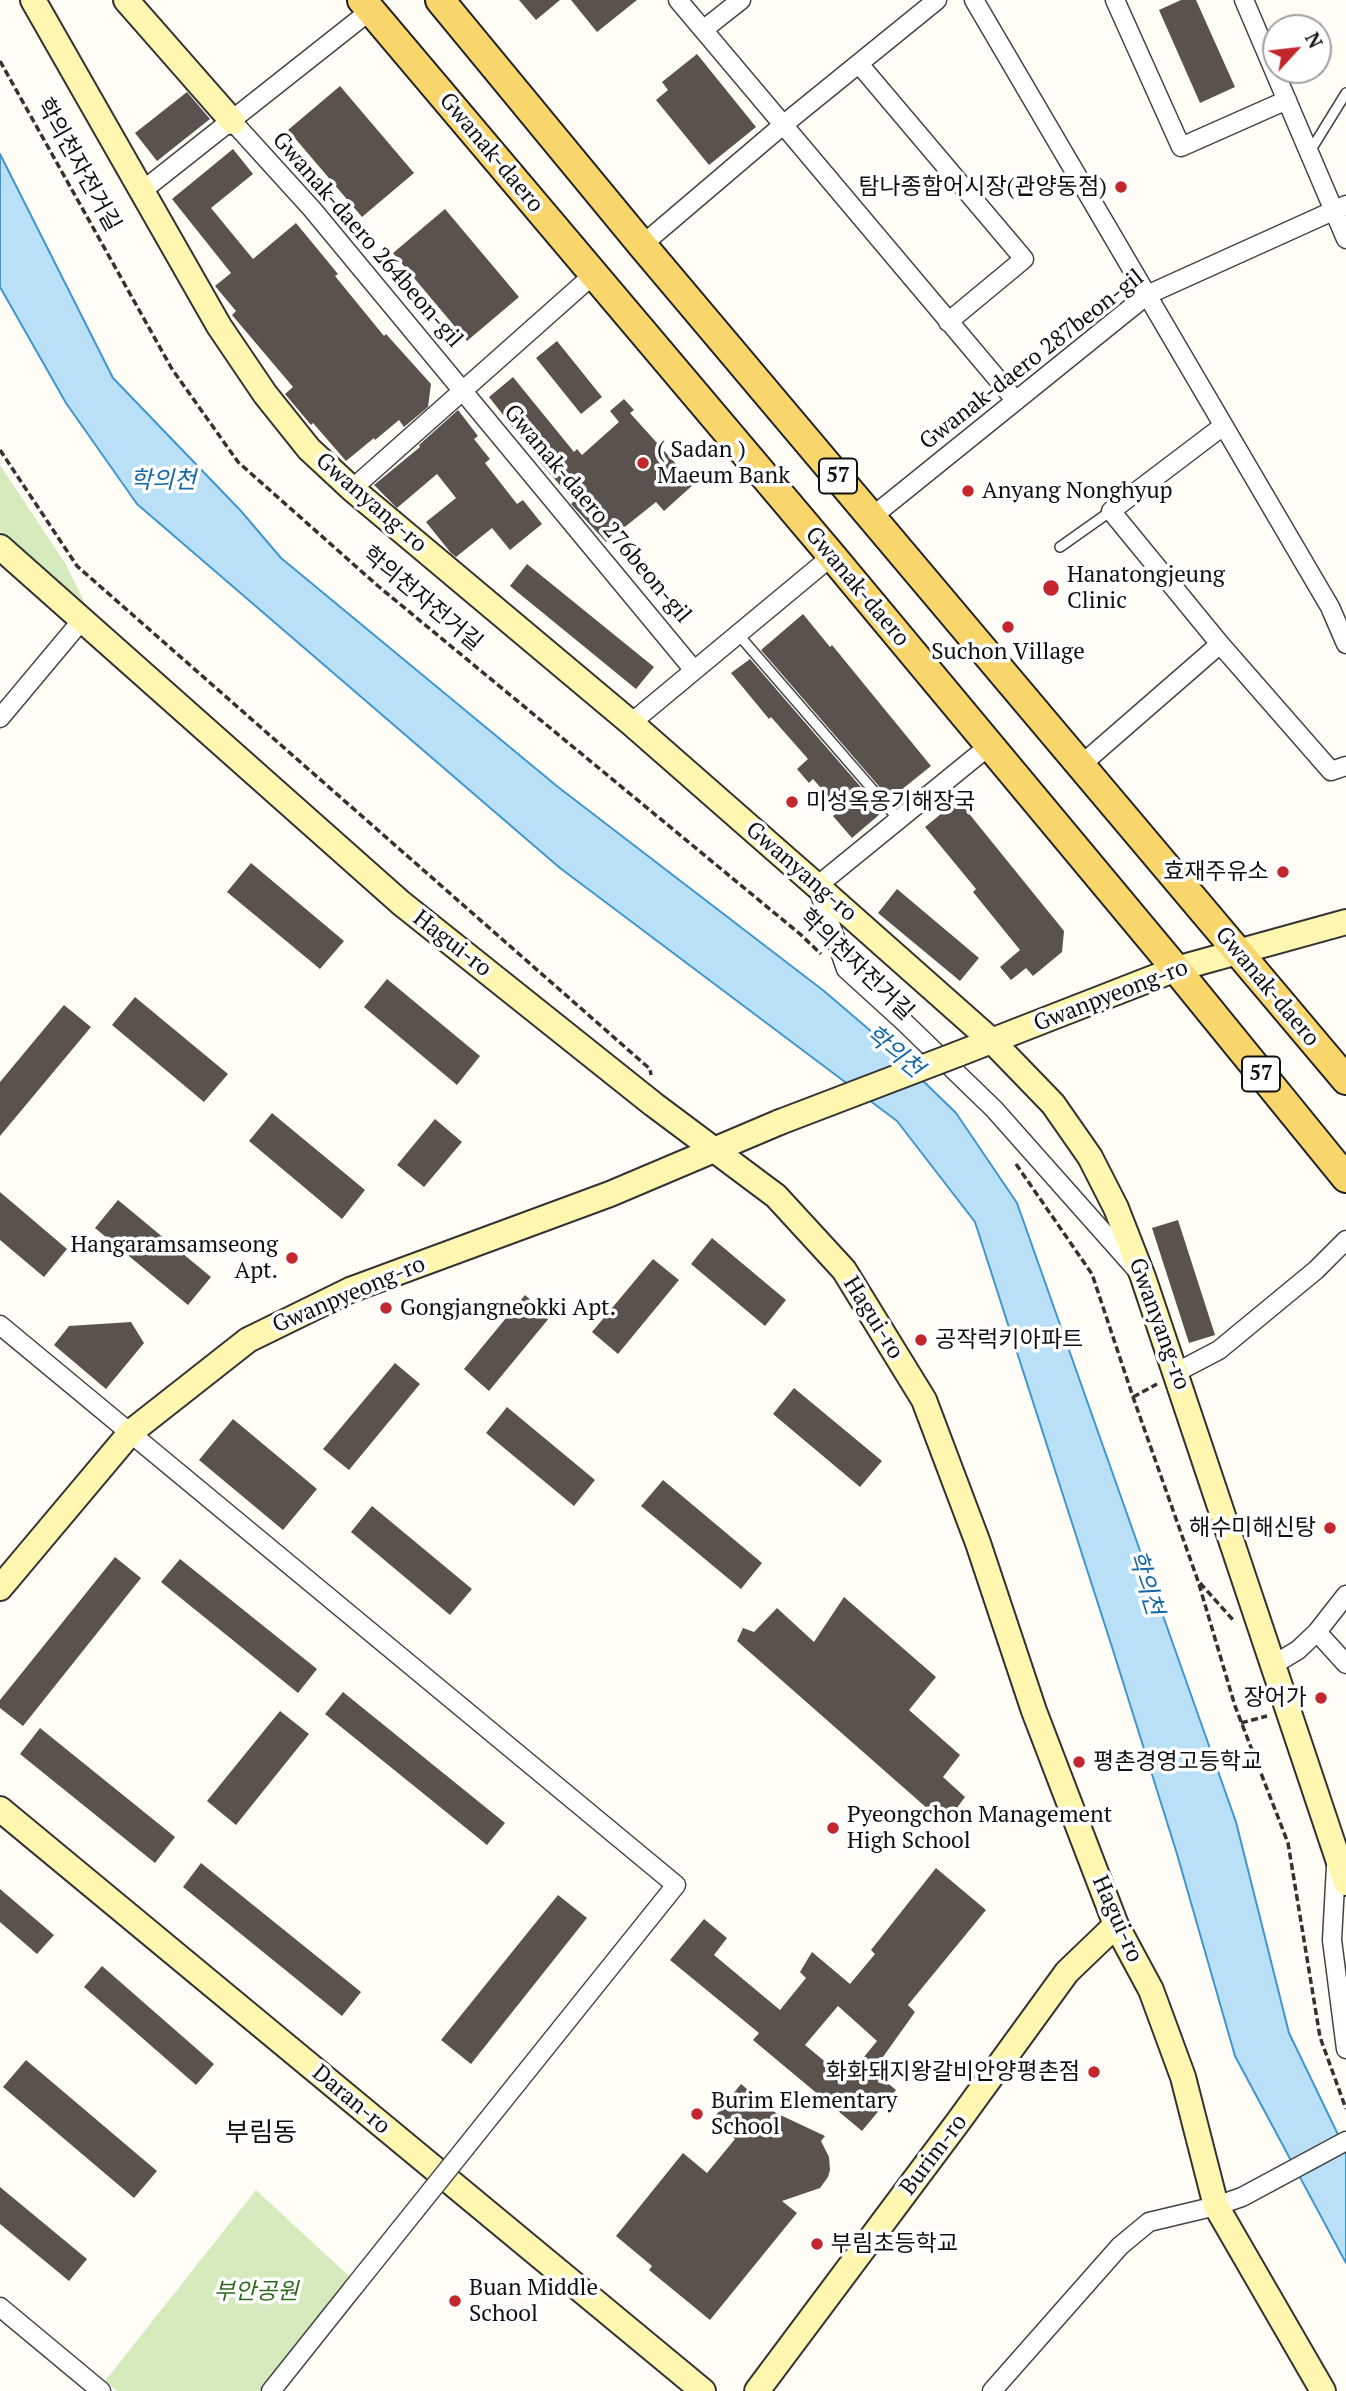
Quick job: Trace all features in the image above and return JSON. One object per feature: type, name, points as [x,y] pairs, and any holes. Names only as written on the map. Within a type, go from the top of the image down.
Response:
[{"type":"main road","name":"Gwanak-daero","points":[[440,0],[642,245],[1346,1080]]},
{"type":"main road","name":"Gwanak-daero","points":[[366,5],[832,556],[1346,1178]]},
{"type":"street","name":"Gwanyang-ro","points":[[33,0],[219,326],[265,394],[309,449],[352,489],[631,723],[993,1042],[1053,1104],[1090,1157],[1116,1208],[1177,1372],[1346,1883]]},
{"type":"street","points":[[126,0],[233,122]]},
{"type":"street","points":[[678,0],[1016,401]]},
{"type":"street","points":[[704,30],[741,0]]},
{"type":"street","points":[[642,245],[783,125],[937,0]]},
{"type":"street","points":[[974,0],[1223,426],[1338,604],[1346,644]]},
{"type":"street","points":[[1115,0],[1181,147],[1287,100]]},
{"type":"street","points":[[1244,0],[1309,153],[1340,208],[1346,239]]},
{"type":"street","points":[[142,191],[233,122],[366,5]]},
{"type":"street","points":[[859,64],[1024,259],[948,323]]},
{"type":"street","name":"Gwanak-daero 264beon-gil","points":[[233,122],[313,209],[463,390]]},
{"type":"street","name":"Gwanak-daero 287beon-gil","points":[[873,516],[1147,295],[1340,208]]},
{"type":"street","points":[[352,489],[593,275]]},
{"type":"street","name":"Gwanak-daero 276beon-gil","points":[[463,390],[693,669]]},
{"type":"street","points":[[1223,426],[1111,511],[1220,644],[1331,772],[1346,766]]},
{"type":"street","name":"Hagui-ro","points":[[0,547],[401,903],[653,1104],[776,1196],[844,1270],[924,1400],[978,1543],[1034,1711],[1116,1925],[1151,1990],[1183,2077],[1216,2206],[1323,2391]]},
{"type":"street","points":[[631,723],[832,556]]},
{"type":"street","points":[[0,718],[82,620]]},
{"type":"street","points":[[1081,765],[1220,644]]},
{"type":"street","points":[[989,746],[817,886],[846,969],[994,1110],[1143,1277]]},
{"type":"street","name":"Gwanpyeong-ro","points":[[0,1588],[131,1432],[248,1340],[338,1296],[610,1194],[780,1122],[993,1042],[1176,969],[1346,922]]},
{"type":"street","points":[[1177,1372],[1219,1350],[1316,1270],[1346,1240]]},
{"type":"street","points":[[0,1325],[676,1885],[271,2391]]},
{"type":"street","points":[[1273,1665],[1298,1650],[1317,1632],[1346,1595]]},
{"type":"street","points":[[1317,1632],[1346,1664]]},
{"type":"street","name":"Daran-ro","points":[[0,1809],[703,2391]]},
{"type":"street","points":[[1336,1856],[1332,1940],[1346,2049]]},
{"type":"street","name":"Burim-ro","points":[[757,2391],[1067,1972],[1116,1925]]},
{"type":"street","points":[[992,2391],[1120,2246],[1149,2222],[1242,2197],[1346,2141]]},
{"type":"street","points":[[0,2307],[101,2391]]},
{"type":"lane","points":[[1309,153],[1346,93]]},
{"type":"lane","points":[[1060,547],[1111,511]]},
{"type":"lane","points":[[737,633],[899,820]]},
{"type":"path","name":"학의천자전거길","points":[[0,61],[172,369],[239,462],[378,586],[800,934],[829,962]]},
{"type":"path","points":[[0,450],[77,566],[650,1069],[653,1104]]},
{"type":"path","points":[[1014,1161],[1092,1274],[1198,1581],[1235,1706],[1287,1843],[1320,2037],[1346,2109]]},
{"type":"green space","points":[[0,465],[65,563],[89,611],[0,531]]},
{"type":"green space","name":"부안공원","points":[[256,2190],[350,2277],[259,2391],[117,2391],[105,2381]]},
{"type":"water","name":"학의천","points":[[0,154],[113,378],[241,511],[281,558],[558,787],[824,991],[879,1038],[956,1113],[1017,1203],[1236,1822],[1289,2033],[1346,2151],[1346,2263],[1235,2056],[1177,1854],[975,1222],[897,1121],[560,868],[137,504],[66,403],[0,287]]},
{"type":"building","points":[[519,0],[560,0],[536,20]]},
{"type":"building","points":[[571,0],[637,0],[597,32]]},
{"type":"building","points":[[1181,0],[1196,0],[1235,87],[1200,103],[1159,10]]},
{"type":"building","points":[[697,54],[756,127],[709,165],[656,100],[668,90],[662,82]]},
{"type":"building","points":[[340,86],[414,173],[362,217],[288,130]]},
{"type":"building","points":[[187,92],[210,119],[157,161],[135,133]]},
{"type":"building","points":[[233,149],[253,174],[211,208],[253,259],[296,223],[384,336],[386,334],[431,384],[428,407],[404,427],[399,420],[346,461],[285,394],[293,387],[232,315],[236,311],[215,286],[231,273],[172,199]]},
{"type":"building","points":[[445,209],[519,297],[467,341],[393,253]]},
{"type":"building","points":[[557,341],[602,397],[581,414],[536,358]]},
{"type":"building","points":[[513,377],[574,452],[577,449],[582,455],[619,422],[610,411],[624,399],[634,410],[630,413],[694,484],[664,511],[656,502],[606,542],[571,504],[574,501],[489,397]]},
{"type":"building","points":[[458,410],[478,436],[474,439],[490,459],[485,463],[517,504],[523,500],[542,524],[510,550],[492,528],[456,557],[451,553],[426,522],[456,498],[437,474],[397,508],[374,485],[420,447],[419,445]]},
{"type":"building","points":[[527,564],[654,667],[636,689],[510,586]]},
{"type":"building","points":[[803,614],[830,647],[832,645],[931,766],[890,799],[761,650]]},
{"type":"building","points":[[750,659],[879,808],[877,810],[880,814],[852,838],[833,816],[840,810],[813,779],[809,783],[797,769],[808,759],[771,717],[769,719],[731,673]]},
{"type":"building","points":[[958,800],[1064,931],[1062,952],[1033,976],[1026,968],[1011,980],[1000,967],[1020,950],[973,892],[976,889],[925,827]]},
{"type":"building","points":[[251,863],[344,941],[320,969],[227,892]]},
{"type":"building","points":[[897,889],[979,958],[960,981],[878,913]]},
{"type":"building","points":[[387,979],[480,1056],[457,1085],[364,1007]]},
{"type":"building","points":[[135,997],[228,1074],[204,1102],[112,1025]]},
{"type":"building","points":[[64,1005],[91,1027],[0,1136],[0,1082]]},
{"type":"building","points":[[272,1113],[365,1190],[342,1219],[249,1141]]},
{"type":"building","points":[[435,1119],[462,1142],[424,1187],[397,1165]]},
{"type":"building","points":[[0,1192],[67,1249],[44,1277],[0,1240]]},
{"type":"building","points":[[118,1200],[211,1277],[188,1305],[95,1228]]},
{"type":"building","points":[[1178,1220],[1215,1335],[1189,1343],[1152,1228]]},
{"type":"building","points":[[712,1238],[786,1300],[765,1326],[691,1264]]},
{"type":"building","points":[[653,1259],[679,1280],[618,1354],[592,1332]]},
{"type":"building","points":[[525,1295],[550,1317],[489,1391],[464,1369]]},
{"type":"building","points":[[131,1322],[144,1343],[106,1389],[54,1345],[69,1326]]},
{"type":"building","points":[[395,1363],[420,1384],[349,1470],[323,1449]]},
{"type":"building","points":[[794,1388],[882,1461],[860,1487],[773,1414]]},
{"type":"building","points":[[507,1407],[595,1480],[574,1506],[486,1433]]},
{"type":"building","points":[[233,1419],[317,1489],[283,1530],[199,1460]]},
{"type":"building","points":[[663,1480],[762,1563],[741,1589],[641,1506]]},
{"type":"building","points":[[372,1506],[472,1589],[450,1615],[351,1532]]},
{"type":"building","points":[[115,1557],[141,1578],[23,1726],[0,1708],[0,1700]]},
{"type":"building","points":[[180,1559],[317,1669],[298,1693],[161,1582]]},
{"type":"building","points":[[844,1597],[936,1677],[909,1710],[960,1755],[943,1777],[965,1797],[945,1824],[737,1641],[743,1628],[754,1632],[777,1608],[814,1642]]},
{"type":"building","points":[[343,1692],[505,1823],[487,1845],[325,1714]]},
{"type":"building","points":[[280,1711],[309,1734],[236,1825],[207,1801]]},
{"type":"building","points":[[40,1728],[175,1837],[155,1863],[20,1754]]},
{"type":"building","points":[[201,1863],[361,1992],[342,2016],[183,1887]]},
{"type":"building","points":[[936,1868],[986,1910],[908,2005],[915,2012],[873,2071],[896,2090],[862,2131],[753,2040],[759,2033],[670,1960],[704,1919],[727,1938],[714,1955],[780,2010],[806,1978],[800,1972],[812,1952],[850,1984],[875,1954],[871,1950]],"holes":[[[838,2006],[877,2041],[846,2079],[805,2045]]]},
{"type":"building","points":[[0,1889],[54,1935],[37,1954],[0,1922]]},
{"type":"building","points":[[558,1895],[587,1918],[471,2064],[441,2040]]},
{"type":"building","points":[[102,1966],[214,2064],[196,2085],[84,1987]]},
{"type":"building","points":[[26,2060],[157,2171],[134,2198],[3,2087]]},
{"type":"building","points":[[741,2084],[776,2113],[825,2136],[821,2141],[829,2157],[830,2170],[820,2188],[782,2201],[797,2213],[710,2320],[649,2270],[652,2266],[616,2236],[683,2153],[707,2173],[735,2139],[712,2120]]},
{"type":"building","points":[[0,2187],[87,2259],[69,2281],[0,2224]]},
{"type":"place","name":"탐나종합어시장(관양동점)","points":[[1121,187]]},
{"type":"place","name":"( Sadan ) Maeum Bank","points":[[643,463]]},
{"type":"place","name":"Anyang Nonghyup","points":[[968,491]]},
{"type":"place","name":"Hanatongjeung Clinic","points":[[1051,588]]},
{"type":"place","name":"Suchon Village","points":[[1008,627]]},
{"type":"place","name":"미성옥옹기해장국","points":[[792,802]]},
{"type":"place","name":"효재주유소","points":[[1283,872]]},
{"type":"place","name":"Hangaramsamseong Apt.","points":[[292,1258]]},
{"type":"place","name":"Gongjangneokki Apt.","points":[[386,1308]]},
{"type":"place","name":"공작럭키아파트","points":[[921,1340]]},
{"type":"place","name":"해수미해신탕","points":[[1330,1528]]},
{"type":"place","name":"장어가","points":[[1321,1698]]},
{"type":"place","name":"평촌경영고등학교","points":[[1079,1762]]},
{"type":"place","name":"Pyeongchon Management High School","points":[[833,1828]]},
{"type":"place","name":"화화돼지왕갈비안양평촌점","points":[[1094,2072]]},
{"type":"place","name":"Burim Elementary School","points":[[697,2114]]},
{"type":"place","name":"부림초등학교","points":[[817,2244]]},
{"type":"place","name":"Buan Middle School","points":[[455,2301]]},
{"type":"district","name":"부림동","points":[[261,2134]]}]
